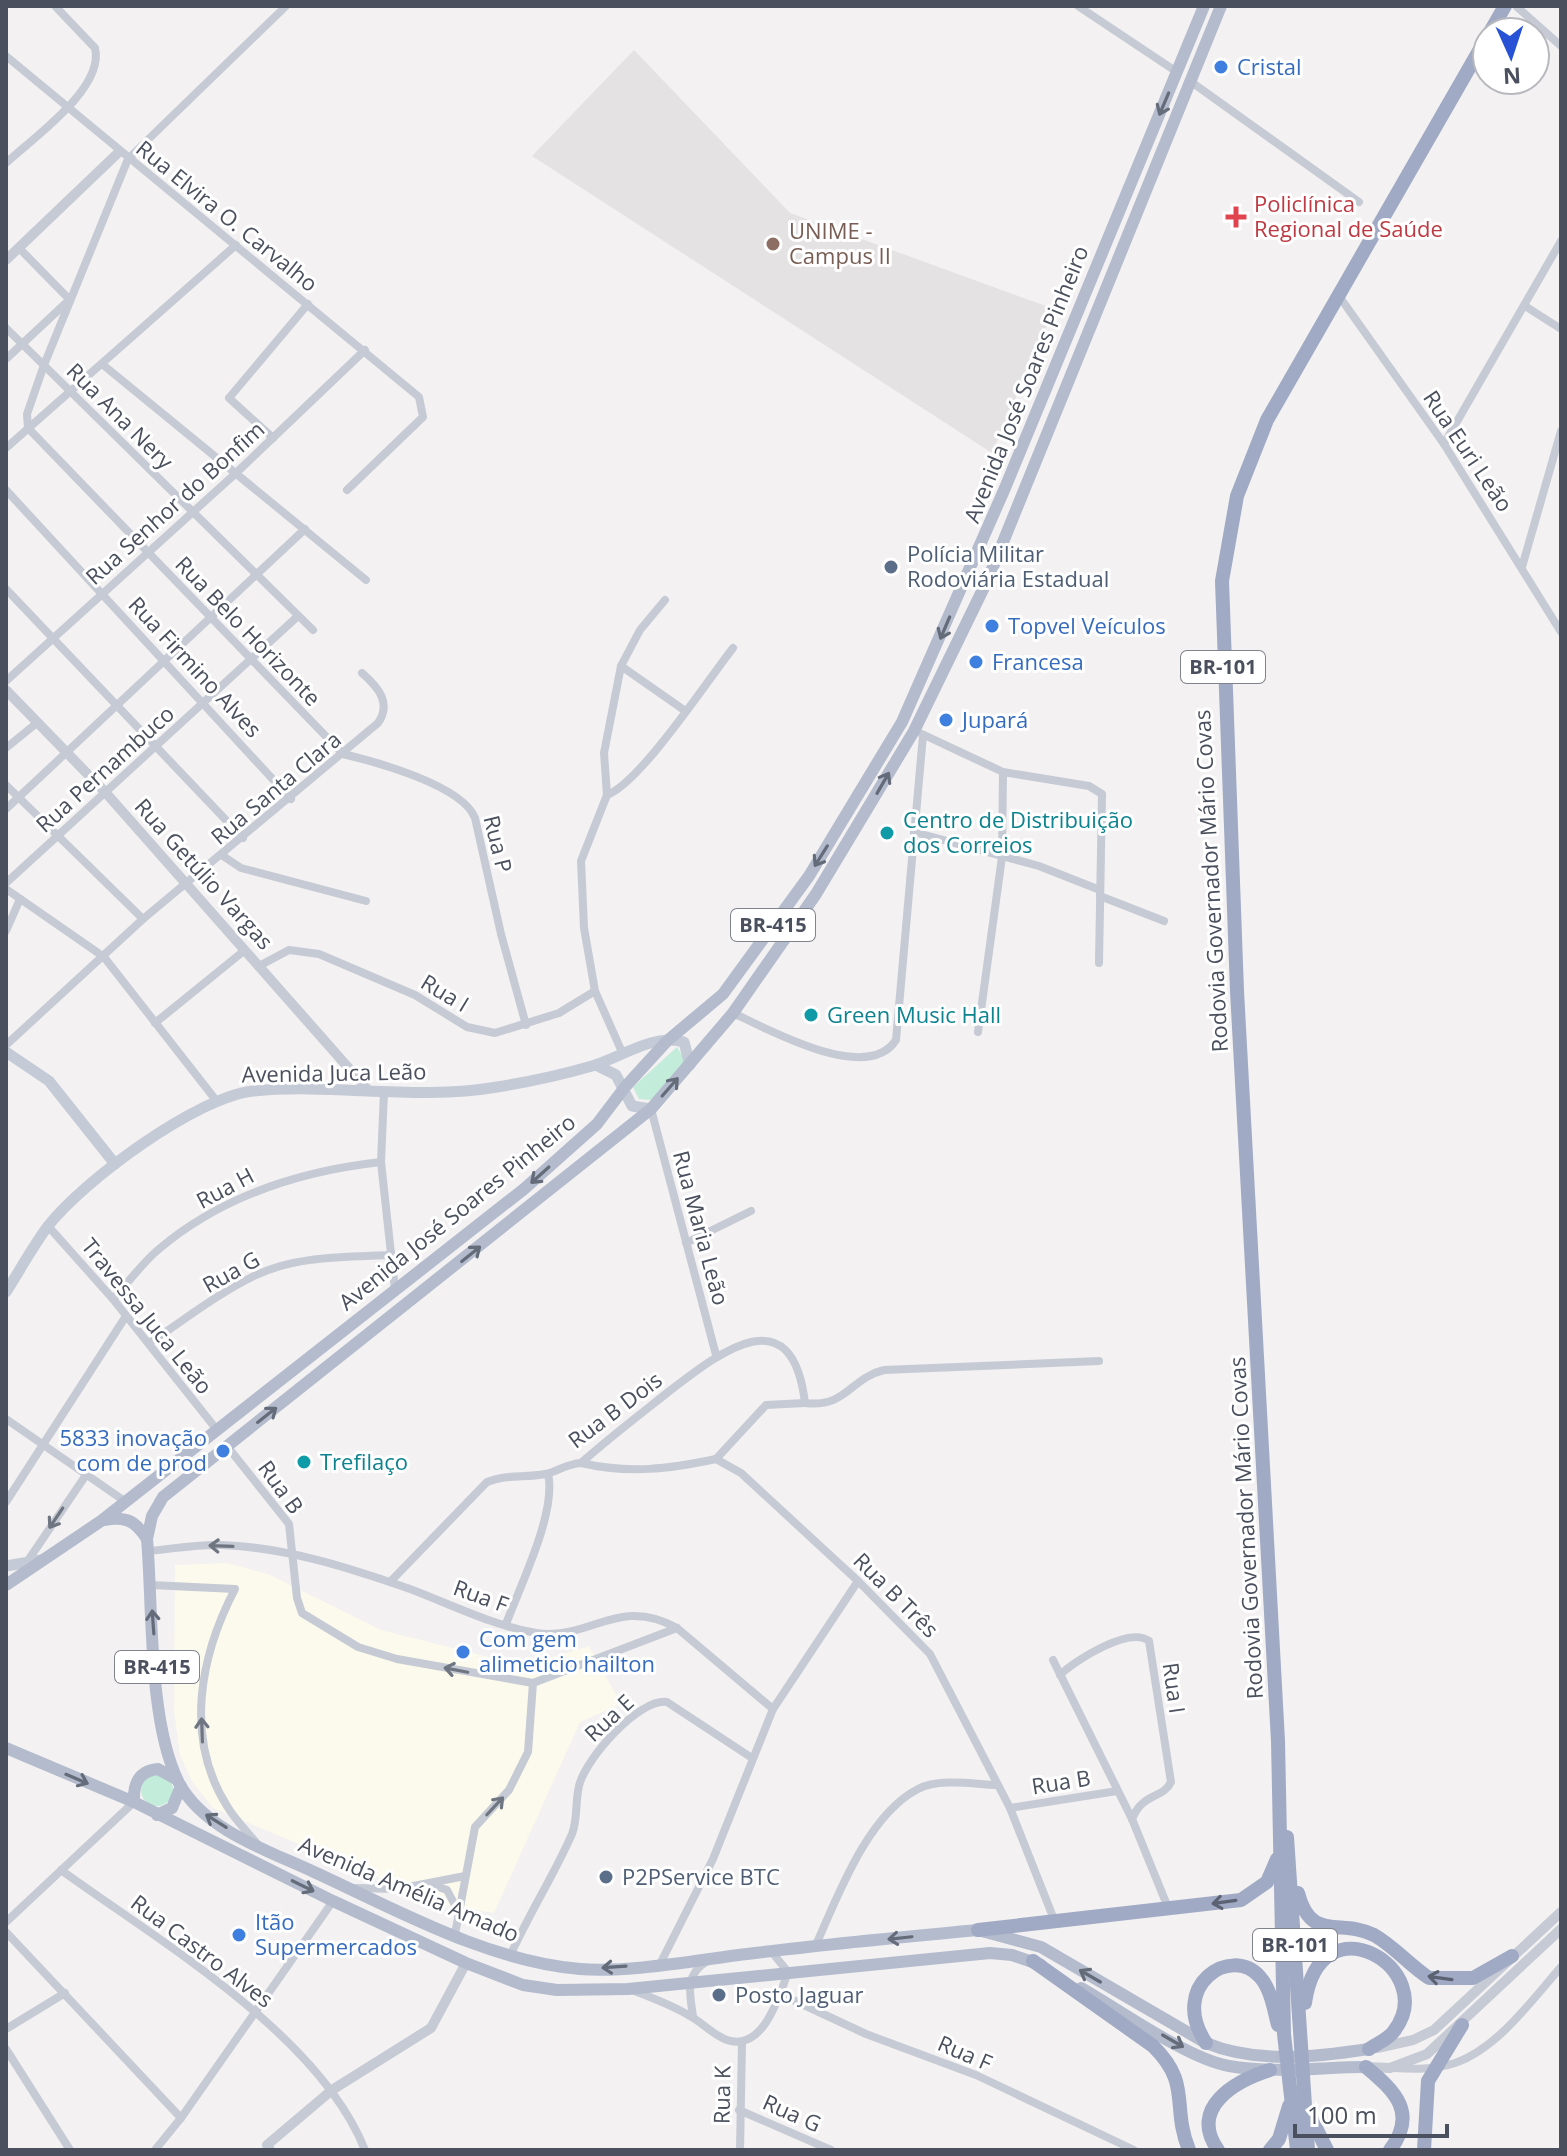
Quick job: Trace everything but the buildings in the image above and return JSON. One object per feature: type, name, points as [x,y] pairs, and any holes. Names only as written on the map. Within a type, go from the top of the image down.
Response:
[{"type":"highway","name":"Rodovia Governador Mário Covas","points":[[1308,2150],[1284,2034],[1283,1855],[1237,991],[1222,581],[1237,496],[1267,420],[1471,63]]},
{"type":"highway","name":"Rodovia Governador Mário Covas","points":[[1283,1855],[1302,2031],[1297,2150]]},
{"type":"highway","points":[[978,1930],[1241,1900],[1254,1894],[1267,1882],[1283,1855]]},
{"type":"highway","points":[[1283,1855],[1307,1916],[1318,1924],[1369,1932],[1392,1946],[1429,1978],[1447,1981],[1473,1978],[1512,1956]]},
{"type":"highway","points":[[1302,2031],[1309,1979],[1318,1962],[1337,1951],[1357,1947],[1383,1958],[1396,1971],[1403,1988],[1403,2011],[1394,2032],[1369,2049]]},
{"type":"highway","points":[[1033,1961],[1153,2046],[1169,2062],[1179,2082],[1184,2136],[1189,2150]]},
{"type":"highway","points":[[1206,2043],[1193,2022],[1193,2003],[1200,1985],[1211,1973],[1227,1967],[1247,1968],[1261,1977],[1284,2034]]},
{"type":"highway","points":[[1424,2150],[1426,2096],[1433,2069],[1462,2025]]},
{"type":"highway","points":[[1218,2150],[1210,2135],[1209,2124],[1209,2114],[1218,2097],[1270,2064]]},
{"type":"highway","points":[[1366,2067],[1393,2090],[1401,2105],[1400,2136],[1390,2150]]},
{"type":"highway","points":[[1270,2150],[1298,2098]]},
{"type":"highway","points":[[1298,2098],[1327,2150]]},
{"type":"main road","name":"Avenida José Soares Pinheiro","points":[[6,1585],[126,1502],[524,1189],[597,1124],[625,1087],[667,1041],[723,994],[809,876],[902,722],[1005,488],[1204,6]]},
{"type":"main road","name":"Avenida José Soares Pinheiro","points":[[148,1545],[152,1516],[163,1497],[651,1109],[733,1013],[816,894],[918,733],[988,579],[1221,6]]},
{"type":"main road","name":"Avenida Juca Leão","points":[[6,1292],[48,1226],[86,1185],[215,1099],[254,1091],[455,1092],[495,1088],[596,1065],[622,1052],[667,1041]]},
{"type":"main road","points":[[667,1041],[684,1042],[690,1065]]},
{"type":"main road","points":[[6,1052],[49,1081],[115,1164]]},
{"type":"main road","points":[[596,1065],[609,1070],[625,1087],[632,1106],[651,1109]]},
{"type":"main road","points":[[101,1521],[128,1518],[139,1526],[148,1545]]},
{"type":"main road","name":"Avenida Amélia Amado","points":[[148,1545],[160,1711],[168,1754],[180,1784],[208,1817],[260,1847],[455,1934],[511,1954],[582,1969],[660,1964],[978,1930]]},
{"type":"main road","points":[[6,1566],[42,1560]]},
{"type":"main road","name":"Avenida Amélia Amado","points":[[6,1748],[134,1802],[333,1901],[466,1963],[523,1985],[545,1989],[628,1989],[990,1953],[1033,1961],[1206,2058],[1226,2066],[1270,2064]]},
{"type":"main road","points":[[134,1802],[135,1785],[144,1773],[158,1769],[180,1784],[172,1808],[157,1815]]},
{"type":"main road","points":[[978,1930],[1041,1947],[1206,2043],[1230,2052],[1270,2064],[1332,2061],[1366,2067]]},
{"type":"main road","points":[[1332,2061],[1369,2049]]},
{"type":"street","points":[[6,163],[67,108],[95,74],[98,57],[88,38],[55,6]]},
{"type":"street","points":[[6,260],[286,6]]},
{"type":"street","points":[[1516,6],[1561,46]]},
{"type":"street","points":[[1083,8],[1177,72]]},
{"type":"street","name":"Rua Elvira O. Carvalho","points":[[6,56],[419,397],[423,417],[347,490]]},
{"type":"street","points":[[1190,81],[1359,202]]},
{"type":"street","points":[[28,428],[27,414],[44,365],[124,156]]},
{"type":"street","points":[[1444,444],[1561,241]]},
{"type":"street","points":[[6,448],[236,245]]},
{"type":"street","points":[[19,248],[69,299]]},
{"type":"street","name":"Rua Euri Leão","points":[[1337,294],[1444,444],[1561,632]]},
{"type":"street","points":[[6,359],[69,299]]},
{"type":"street","points":[[273,438],[229,398],[308,304]]},
{"type":"street","points":[[1525,306],[1561,329]]},
{"type":"street","name":"Rua Ana Nery","points":[[6,328],[313,630]]},
{"type":"street","name":"Rua Senhor do Bonfim","points":[[6,681],[235,474],[365,350]]},
{"type":"street","points":[[102,364],[366,580]]},
{"type":"street","name":"Rua Belo Horizonte","points":[[28,428],[343,754]]},
{"type":"street","points":[[1522,567],[1561,431]]},
{"type":"street","name":"Rua Firmino Alves","points":[[6,490],[291,799]]},
{"type":"street","points":[[6,809],[305,529]]},
{"type":"street","points":[[6,589],[243,838]]},
{"type":"street","points":[[622,1052],[595,991],[579,877],[586,842],[607,795],[604,753],[621,666],[640,630],[665,600]]},
{"type":"street","name":"Rua Pernambuco","points":[[6,886],[253,661],[298,616]]},
{"type":"street","points":[[607,795],[619,789],[645,761],[733,648]]},
{"type":"street","points":[[621,666],[684,710]]},
{"type":"street","name":"Rua Santa Clara","points":[[6,1045],[143,919],[291,799],[384,714],[381,692],[362,673]]},
{"type":"street","name":"Rua Getúlio Vargas","points":[[6,690],[106,793],[368,1090]]},
{"type":"street","points":[[6,748],[38,722]]},
{"type":"street","points":[[733,1013],[820,1053],[875,1056],[889,1050],[896,1040],[914,832],[918,733],[1003,772],[1098,789],[1102,794],[1099,963]]},
{"type":"street","name":"Rua P","points":[[343,754],[390,767],[468,805],[475,818],[501,934],[526,1025]]},
{"type":"street","points":[[978,1032],[1002,857],[1003,772]]},
{"type":"street","points":[[6,785],[143,919]]},
{"type":"street","points":[[914,832],[1039,866],[1164,921]]},
{"type":"street","points":[[223,856],[241,868],[366,901]]},
{"type":"street","points":[[6,886],[104,957],[215,1099]]},
{"type":"street","points":[[6,931],[20,899]]},
{"type":"street","points":[[155,1023],[245,950]]},
{"type":"street","name":"Rua I","points":[[259,966],[289,950],[340,959],[415,995],[467,1027],[495,1033],[559,1013],[595,991]]},
{"type":"street","points":[[384,1092],[381,1162],[395,1290]]},
{"type":"street","name":"Rua Maria Leão","points":[[651,1109],[716,1355]]},
{"type":"street","name":"Rua H","points":[[113,1299],[158,1250],[222,1207],[295,1175],[381,1162]]},
{"type":"street","points":[[686,1243],[751,1211]]},
{"type":"street","name":"Travessa Juca Leão","points":[[48,1226],[113,1299],[217,1430]]},
{"type":"street","name":"Rua G","points":[[149,1343],[243,1282],[272,1269],[297,1262],[389,1255]]},
{"type":"street","points":[[6,1502],[126,1316]]},
{"type":"street","name":"Rua B Dois","points":[[390,1582],[487,1482],[505,1476],[548,1474],[564,1464],[581,1463],[716,1355],[750,1340],[775,1344],[793,1358],[802,1374],[805,1403]]},
{"type":"street","points":[[581,1463],[618,1471],[648,1471],[716,1459],[766,1405],[838,1401],[864,1379],[884,1370],[1099,1361]]},
{"type":"street","points":[[6,1419],[126,1502]]},
{"type":"street","name":"Rua B","points":[[227,1446],[289,1524],[300,1609],[337,1637],[387,1657],[533,1683]]},
{"type":"street","name":"Rua B Três","points":[[716,1459],[741,1473],[858,1581],[939,1667],[1010,1808],[1055,1922]]},
{"type":"street","points":[[506,1624],[542,1523],[551,1487],[548,1474]]},
{"type":"street","points":[[27,1562],[86,1475]]},
{"type":"street","name":"Rua F","points":[[148,1545],[220,1545],[294,1554],[390,1582],[506,1624],[554,1635],[609,1617],[659,1618],[677,1628],[773,1709]]},
{"type":"street","points":[[660,1964],[713,1859],[773,1709],[858,1581]]},
{"type":"street","points":[[151,1585],[235,1589],[216,1626],[205,1660],[203,1748],[227,1806],[260,1847]]},
{"type":"street","points":[[455,1934],[475,1827],[509,1790],[528,1752],[533,1683],[677,1628]]},
{"type":"street","name":"Rua I","points":[[1060,1675],[1098,1648],[1138,1637],[1149,1641],[1171,1782],[1166,1790],[1144,1799],[1132,1819]]},
{"type":"street","points":[[1053,1660],[1132,1819],[1170,1910]]},
{"type":"street","name":"Rua E","points":[[511,1954],[572,1834],[579,1783],[588,1764],[600,1747],[644,1708],[654,1702],[667,1702],[752,1758]]},
{"type":"street","points":[[815,1947],[861,1849],[903,1800],[930,1785],[997,1785]]},
{"type":"street","name":"Rua B","points":[[1010,1808],[1117,1791]]},
{"type":"street","points":[[6,1922],[134,1802]]},
{"type":"street","name":"Rua Castro Alves","points":[[61,1870],[256,2011],[332,2090],[355,2125],[365,2150]]},
{"type":"street","points":[[350,1888],[432,1885],[465,1876]]},
{"type":"street","points":[[432,1885],[447,1890],[458,1912]]},
{"type":"street","points":[[155,2150],[181,2118],[333,1901]]},
{"type":"street","points":[[1369,2049],[1413,2040],[1434,2030],[1561,1912]]},
{"type":"street","points":[[1390,2068],[1427,2054],[1462,2025],[1561,1929]]},
{"type":"street","points":[[6,1932],[181,2118]]},
{"type":"street","points":[[628,1989],[693,2017],[728,2041],[742,2042],[757,2033],[780,1994],[788,1972],[771,1951]]},
{"type":"street","points":[[693,2017],[689,1983],[693,1970],[711,1958]]},
{"type":"street","points":[[266,2148],[332,2090],[431,2028],[466,1963]]},
{"type":"street","points":[[1366,2067],[1433,2069],[1458,2062],[1507,2027],[1561,1967]]},
{"type":"street","points":[[6,2029],[65,1993]]},
{"type":"street","name":"Rua F","points":[[780,1994],[866,2034],[976,2075],[1134,2150]]},
{"type":"street","name":"Rua K","points":[[740,2150],[742,2042]]},
{"type":"street","points":[[6,2049],[70,2150]]},
{"type":"street","name":"Rua G","points":[[739,2110],[831,2150]]},
{"type":"shaded area","name":"UNIME - Campus II","points":[[634,50],[790,213],[1054,309],[992,453],[532,156]]},
{"type":"shaded area","points":[[227,1563],[268,1574],[381,1630],[524,1666],[589,1646],[621,1704],[580,1722],[494,1913],[444,1905],[213,1808],[193,1783],[180,1755],[174,1711],[175,1565]]},
{"type":"green space","points":[[677,1047],[685,1060],[682,1066],[651,1100],[639,1099],[633,1087]]},
{"type":"green space","points":[[157,1774],[169,1778],[173,1790],[169,1802],[157,1806],[145,1802],[141,1790],[145,1778]]},
{"type":"place","name":"Cristal","points":[[1221,67]]},
{"type":"place","name":"Policlínica Regional de Saúde","points":[[1236,217]]},
{"type":"place","name":"UNIME - Campus II","points":[[773,244]]},
{"type":"place","name":"Polícia Militar Rodoviária Estadual","points":[[891,567]]},
{"type":"place","name":"Topvel Veículos","points":[[992,626]]},
{"type":"place","name":"Francesa","points":[[976,662]]},
{"type":"place","name":"Jupará","points":[[946,720]]},
{"type":"place","name":"Centro de Distribuição dos Correios","points":[[887,833]]},
{"type":"place","name":"Green Music Hall","points":[[811,1015]]},
{"type":"place","name":"5833 inovação com de prod","points":[[223,1451]]},
{"type":"place","name":"Trefilaço","points":[[304,1462]]},
{"type":"place","name":"Com gem alimeticio hailton","points":[[463,1652]]},
{"type":"place","name":"P2PService BTC","points":[[606,1877]]},
{"type":"place","name":"Itão Supermercados","points":[[239,1935]]},
{"type":"place","name":"Posto Jaguar","points":[[719,1995]]}]
